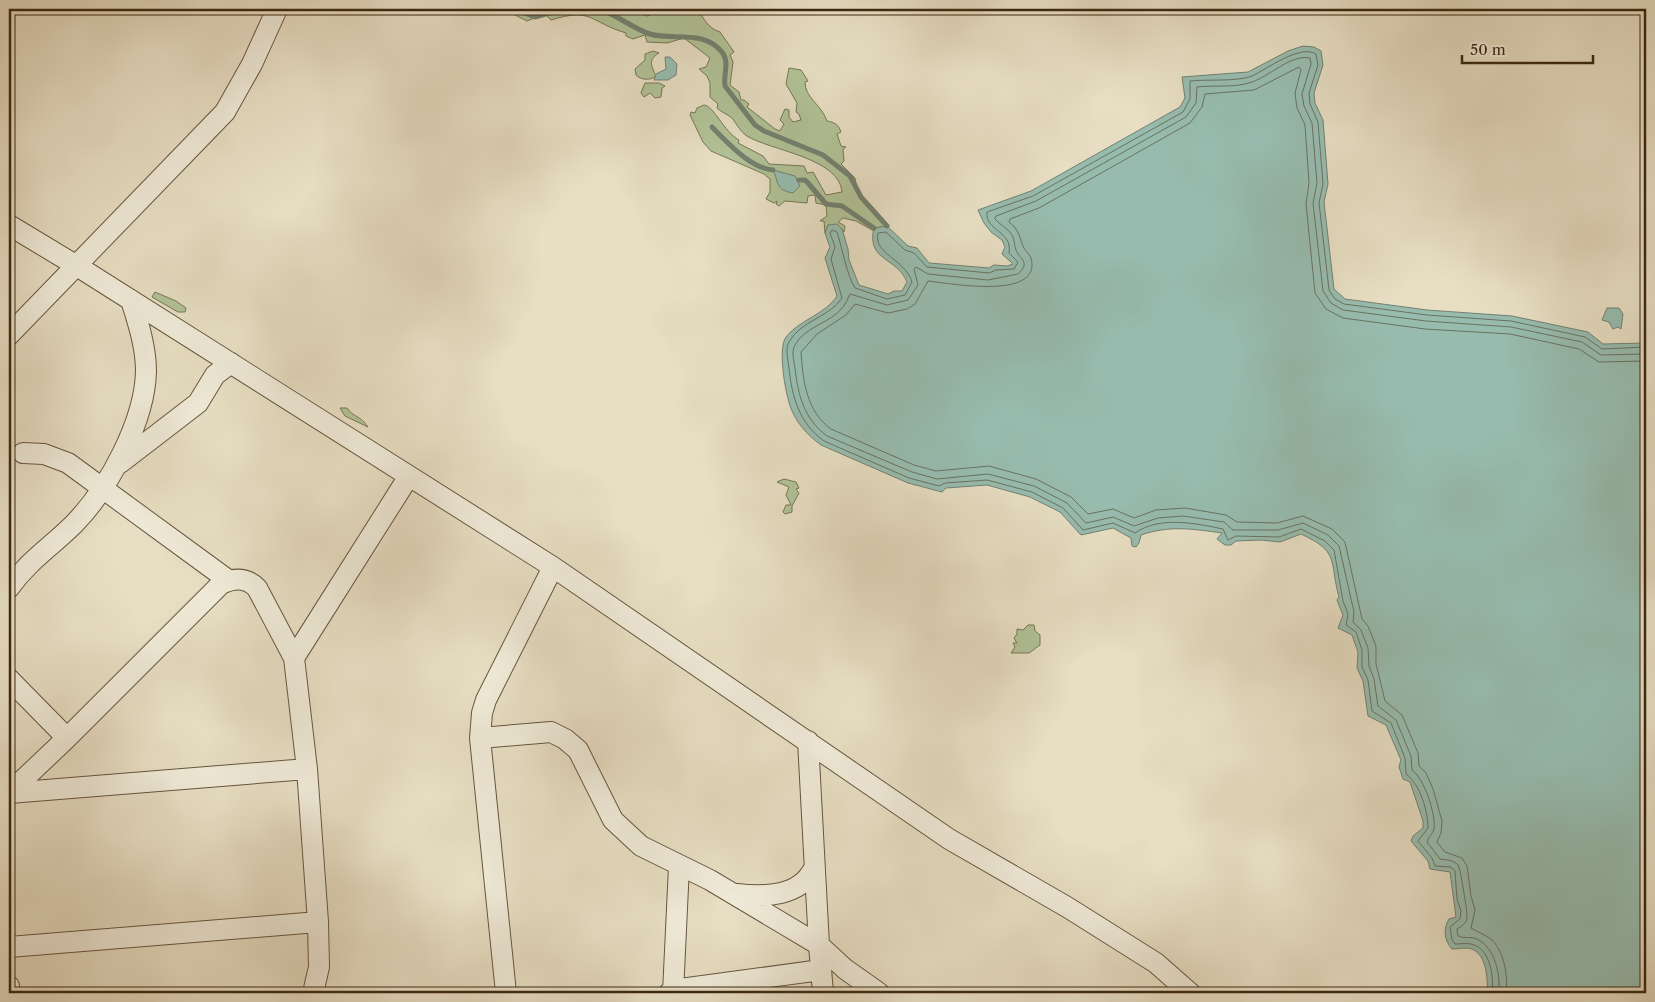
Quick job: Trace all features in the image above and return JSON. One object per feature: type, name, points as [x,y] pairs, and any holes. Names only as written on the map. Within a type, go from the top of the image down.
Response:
[{"type":"street","points":[[9,335],[225,112],[252,64],[277,9]]},
{"type":"street","points":[[9,225],[553,567],[949,840],[1067,907],[1156,963],[1190,993]]},
{"type":"street","points":[[9,588],[36,555],[75,523],[128,446],[140,405],[146,371],[141,333],[131,300]]},
{"type":"street","points":[[115,467],[198,403],[215,375],[231,363]]},
{"type":"street","points":[[23,453],[44,454],[58,458],[102,486],[228,580]]},
{"type":"street","points":[[294,658],[409,476]]},
{"type":"street","points":[[506,993],[480,738],[482,713],[486,700],[553,567]]},
{"type":"street","points":[[9,793],[67,738],[221,584],[228,580],[249,581],[257,588],[294,658],[308,769],[318,922],[320,967],[313,993]]},
{"type":"street","points":[[9,680],[67,738]]},
{"type":"street","points":[[480,738],[551,732],[565,739],[578,750],[613,820],[641,846],[732,893],[819,945],[845,969],[879,993]]},
{"type":"street","points":[[808,741],[814,868],[823,993]]},
{"type":"street","points":[[9,793],[308,769]]},
{"type":"street","points":[[679,866],[672,992],[821,970]]},
{"type":"street","points":[[732,893],[754,896],[793,890],[810,878],[814,868]]},
{"type":"street","points":[[9,947],[318,922]]},
{"type":"street","points":[[9,986],[10,993]]},
{"type":"green space","points":[[503,9],[625,9],[647,16],[656,13],[665,15],[674,9],[697,9],[709,25],[720,32],[734,52],[730,55],[733,62],[730,85],[739,92],[741,100],[749,104],[747,107],[780,131],[784,124],[780,120],[785,109],[789,110],[789,117],[793,122],[801,120],[796,112],[797,103],[786,84],[789,68],[801,70],[808,81],[805,82],[810,97],[827,121],[839,127],[841,132],[837,134],[841,146],[846,147],[843,149],[844,161],[841,164],[855,178],[857,189],[865,203],[887,226],[874,228],[874,231],[856,221],[843,218],[838,222],[845,226],[844,232],[842,229],[828,225],[825,233],[824,221],[820,221],[827,216],[826,205],[816,203],[815,195],[808,196],[807,203],[785,201],[779,206],[776,204],[777,201],[774,203],[766,199],[770,192],[770,179],[764,174],[711,151],[703,142],[690,115],[691,112],[695,113],[697,108],[704,105],[712,110],[739,140],[738,143],[763,156],[769,164],[804,166],[807,173],[813,172],[826,195],[842,192],[838,180],[829,171],[802,156],[747,136],[733,119],[717,108],[718,104],[710,97],[710,83],[707,76],[699,69],[706,67],[710,58],[684,38],[667,43],[647,42],[645,35],[633,39],[626,36],[626,33],[583,16],[565,16],[551,20],[545,14],[527,21]]},
{"type":"green space","points":[[653,51],[659,53],[652,61],[652,67],[656,76],[648,79],[640,78],[636,75],[635,69],[645,60],[645,54]]},
{"type":"green space","points":[[645,83],[659,83],[665,86],[662,88],[661,97],[655,98],[650,93],[644,97],[641,93]]},
{"type":"green space","points":[[155,292],[176,301],[186,308],[185,312],[178,312],[152,297]]},
{"type":"green space","points":[[340,408],[347,408],[368,427],[345,416]]},
{"type":"green space","points":[[784,479],[796,482],[799,488],[796,489],[799,493],[792,506],[792,512],[785,514],[783,512],[786,505],[791,505],[786,495],[789,487],[777,482]]},
{"type":"green space","points":[[1028,625],[1034,625],[1035,631],[1040,635],[1040,645],[1029,653],[1011,653],[1015,647],[1013,643],[1017,643],[1014,638],[1017,634],[1017,629],[1023,630]]},
{"type":"water","points":[[1303,46],[1314,47],[1321,51],[1323,65],[1314,93],[1315,103],[1323,120],[1328,184],[1324,202],[1334,289],[1345,299],[1427,310],[1512,316],[1588,332],[1603,344],[1646,343],[1646,993],[1487,993],[1486,968],[1477,952],[1465,948],[1452,949],[1449,946],[1445,934],[1446,927],[1449,919],[1456,917],[1450,872],[1430,869],[1428,861],[1411,841],[1413,836],[1423,828],[1423,821],[1410,782],[1403,779],[1399,767],[1401,760],[1386,725],[1368,716],[1363,681],[1357,668],[1358,652],[1352,635],[1338,628],[1343,615],[1337,600],[1339,597],[1331,558],[1322,546],[1301,534],[1280,542],[1261,540],[1236,541],[1231,545],[1225,545],[1217,539],[1222,533],[1191,529],[1172,529],[1141,535],[1136,547],[1132,546],[1131,538],[1113,528],[1081,535],[1060,512],[1030,497],[987,485],[946,488],[942,492],[908,483],[821,445],[802,427],[795,418],[790,406],[782,363],[783,343],[791,331],[826,308],[837,296],[825,258],[830,247],[825,233],[828,225],[837,224],[842,229],[849,260],[859,285],[888,294],[894,291],[902,291],[907,282],[902,274],[878,253],[874,247],[874,228],[887,226],[908,246],[917,248],[929,263],[989,268],[994,265],[1007,266],[1013,264],[1002,254],[1005,247],[1002,240],[991,232],[978,210],[1031,191],[1180,107],[1185,98],[1182,77],[1248,72],[1288,51]]},
{"type":"water","points":[[665,57],[670,57],[677,64],[676,75],[668,80],[654,80],[656,74],[666,69]]},
{"type":"water","points":[[773,170],[795,176],[800,186],[793,193],[783,190],[778,185]]},
{"type":"water","points":[[1607,308],[1619,308],[1623,314],[1621,329],[1618,327],[1613,329],[1609,322],[1602,320]]},
{"type":"waterway","points":[[514,9],[535,17],[549,13],[594,9]]},
{"type":"waterway","points":[[598,9],[650,34],[697,38],[706,40],[714,45],[722,52],[726,60],[725,86],[755,125],[764,131],[823,155],[850,176],[861,197],[887,226]]},
{"type":"waterway","points":[[712,127],[748,160],[756,165],[773,170]]},
{"type":"waterway","points":[[799,180],[805,180],[826,204],[842,206],[874,228]]}]
